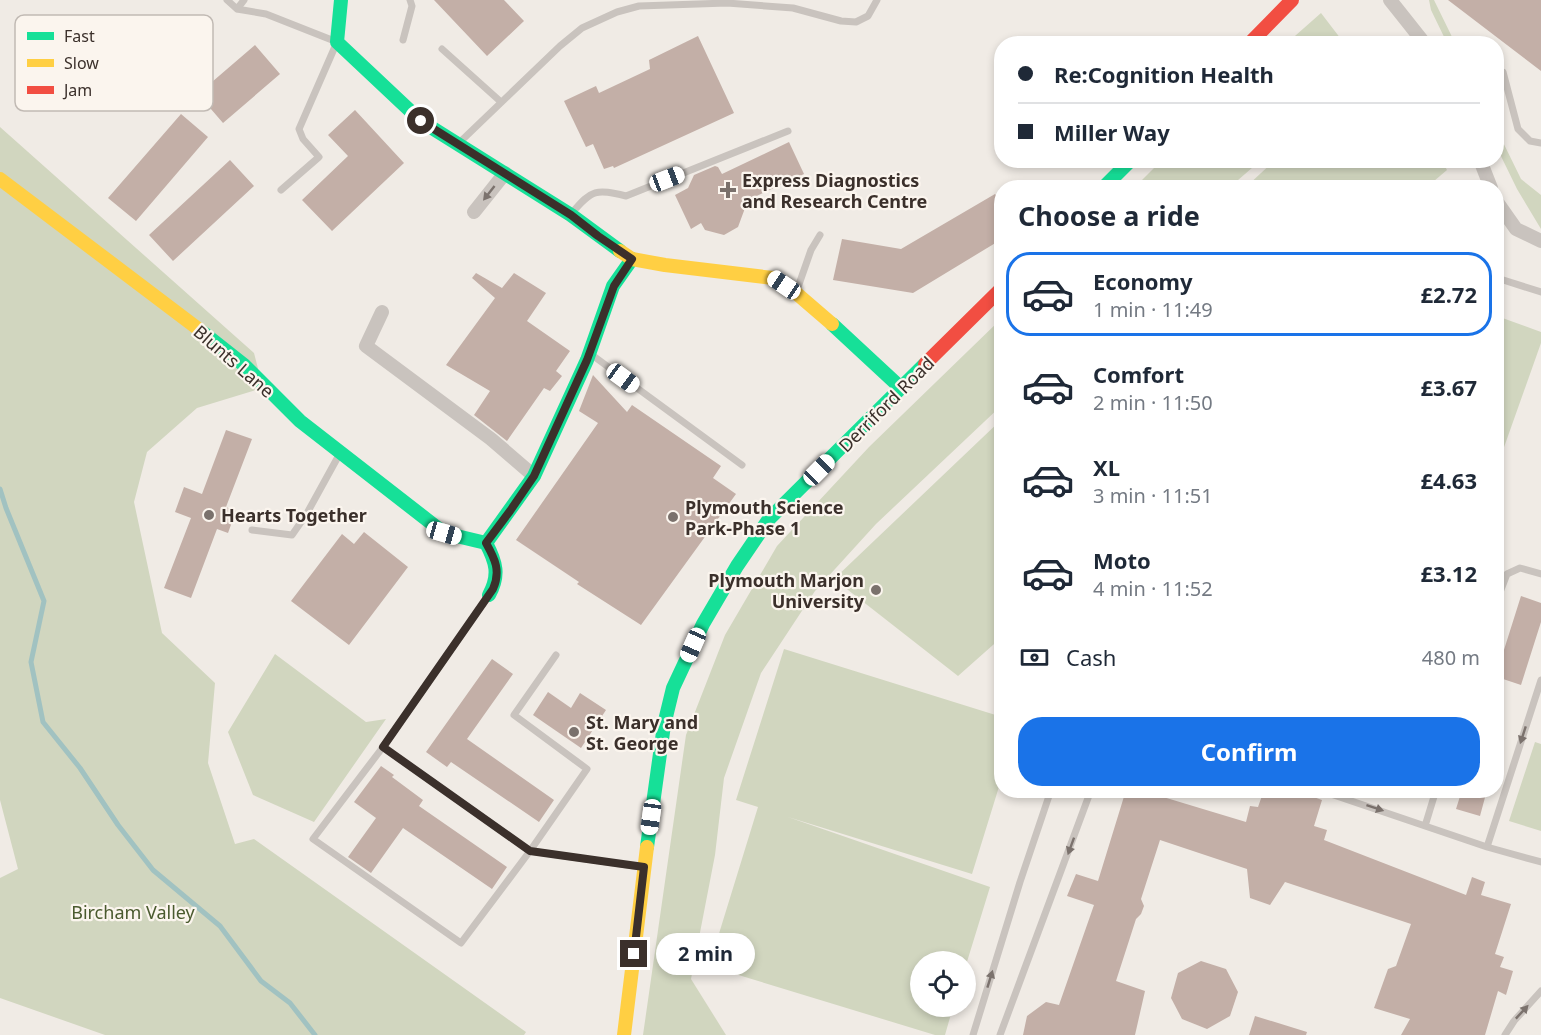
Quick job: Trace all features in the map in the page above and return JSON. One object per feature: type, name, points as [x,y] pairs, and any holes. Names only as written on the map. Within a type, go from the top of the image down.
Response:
[{"type":"street","points":[[341,0],[337,42],[421,121],[571,215],[632,259],[773,278],[796,293],[901,388]]},
{"type":"street","points":[[1257,36],[1292,0]]},
{"type":"street","points":[[1390,0],[1419,36]]},
{"type":"street","points":[[1111,180],[1123,168]]},
{"type":"street","points":[[474,213],[505,173]]},
{"type":"street","name":"Blunts Lane","points":[[0,179],[216,342],[244,365],[300,421],[444,533],[486,543]]},
{"type":"street","points":[[1504,212],[1516,229],[1541,242]]},
{"type":"street","points":[[489,595],[497,580],[498,571],[486,543],[534,476],[590,353],[614,286],[632,259]]},
{"type":"street","name":"Derriford Road","points":[[624,1035],[664,725],[674,688],[703,624],[737,566],[769,519],[994,296]]},
{"type":"street","points":[[382,312],[366,346],[491,439],[534,476]]},
{"type":"lane","points":[[227,0],[237,9],[266,15],[337,42],[299,129],[303,139],[320,158],[281,190]]},
{"type":"lane","points":[[237,9],[244,0]]},
{"type":"lane","points":[[403,40],[412,6],[410,0]]},
{"type":"lane","points":[[458,144],[560,46],[582,28],[617,12],[639,6],[727,3],[793,8],[841,21],[856,22],[868,16],[877,0]]},
{"type":"lane","points":[[442,49],[501,102]]},
{"type":"lane","points":[[1504,76],[1518,129],[1530,141],[1541,143]]},
{"type":"lane","points":[[571,215],[592,193],[613,193],[626,196],[788,131]]},
{"type":"lane","points":[[796,293],[803,270],[820,235]]},
{"type":"lane","points":[[1504,280],[1541,292]]},
{"type":"lane","points":[[590,353],[742,465]]},
{"type":"lane","points":[[252,530],[292,535],[306,515],[340,453]]},
{"type":"lane","points":[[1504,582],[1507,574],[1520,568],[1541,574]]},
{"type":"lane","points":[[489,595],[383,747],[313,839],[461,943],[530,851],[587,769],[514,715],[556,655]]},
{"type":"lane","points":[[1504,797],[1541,680]]},
{"type":"lane","points":[[383,747],[530,851],[644,867]]},
{"type":"lane","points":[[973,1035],[1048,798]]},
{"type":"lane","points":[[1000,1035],[1087,798]]},
{"type":"lane","points":[[1343,798],[1540,864]]},
{"type":"lane","points":[[1425,826],[1434,798]]},
{"type":"lane","points":[[1488,847],[1504,798]]},
{"type":"lane","points":[[1508,1034],[1514,1021],[1541,991]]},
{"type":"green space","points":[[1429,0],[1434,0],[1452,36],[1444,36],[1431,10]]},
{"type":"green space","points":[[1321,13],[1339,36],[1295,36]]},
{"type":"green space","name":"Bircham Valley","points":[[0,127],[254,353],[263,388],[197,408],[147,452],[134,502],[162,633],[215,683],[208,763],[235,844],[254,839],[526,1032],[524,1035],[105,1035],[0,998],[0,878],[18,869],[0,800]]},
{"type":"green space","points":[[1504,144],[1521,179],[1541,195],[1541,229],[1504,162]]},
{"type":"green space","points":[[1154,168],[1252,168],[1238,180],[1142,180]]},
{"type":"green space","points":[[1266,168],[1446,168],[1447,170],[1435,180],[1254,180]]},
{"type":"green space","points":[[1504,319],[1541,332],[1541,343],[1504,447]]},
{"type":"green space","points":[[994,326],[994,413],[876,524],[815,591],[761,673],[724,778],[715,855],[691,979],[726,1035],[643,1035],[686,735],[725,635],[777,546],[869,447]]},
{"type":"green space","points":[[994,427],[994,644],[958,676],[834,579]]},
{"type":"green space","points":[[784,649],[994,715],[996,798],[972,874],[788,817],[990,887],[970,951],[910,951],[910,1017],[950,1017],[945,1035],[935,1035],[709,966],[758,807],[736,800]]},
{"type":"green space","points":[[275,654],[366,722],[386,719],[314,822],[253,795],[228,732]]},
{"type":"green space","points":[[1535,742],[1541,744],[1541,831],[1509,821]]},
{"type":"building","points":[[434,0],[504,0],[524,21],[487,56]]},
{"type":"building","points":[[1448,0],[1541,0],[1541,71],[1504,43],[1504,36],[1495,36]]},
{"type":"building","points":[[698,36],[734,113],[614,168],[613,166],[604,169],[593,144],[586,147],[564,101],[596,86],[599,93],[650,69],[649,60]]},
{"type":"building","points":[[255,45],[280,74],[223,123],[213,111],[213,81]]},
{"type":"building","points":[[355,110],[404,163],[332,231],[302,200],[348,156],[328,135]]},
{"type":"building","points":[[181,114],[208,137],[136,221],[108,198]]},
{"type":"building","name":"Express Diagnostics and Research Centre","points":[[789,142],[804,174],[748,200],[738,227],[724,235],[705,230],[701,223],[691,229],[675,195],[688,188],[694,175],[715,166],[722,174]]},
{"type":"building","points":[[230,160],[254,186],[173,261],[149,235]]},
{"type":"building","points":[[994,195],[994,244],[913,293],[833,280],[842,239],[901,249]]},
{"type":"building","points":[[476,273],[502,288],[514,273],[546,293],[527,321],[570,351],[556,371],[562,376],[550,391],[544,388],[507,441],[474,415],[490,391],[446,365],[495,298],[472,278]]},
{"type":"building","name":"Plymouth Science Park-Phase 1","points":[[593,375],[627,412],[632,405],[721,466],[713,478],[736,494],[641,625],[577,584],[579,582],[516,540],[598,423],[579,411]]},
{"type":"building","name":"Hearts Together","points":[[226,430],[252,439],[226,507],[236,511],[228,533],[217,529],[191,598],[164,588],[191,518],[175,512],[184,487],[202,494]]},
{"type":"building","points":[[364,532],[408,567],[349,645],[291,601],[342,534],[354,544]]},
{"type":"building","points":[[1521,596],[1541,603],[1541,622],[1521,685],[1504,679],[1504,650]]},
{"type":"building","points":[[492,659],[513,674],[467,739],[554,800],[539,822],[451,762],[447,767],[426,752]]},
{"type":"building","name":"St. Mary and St. George","points":[[548,692],[571,708],[580,693],[606,710],[581,748],[533,715]]},
{"type":"building","points":[[381,766],[423,800],[419,806],[507,867],[492,889],[403,828],[371,873],[348,857],[376,818],[354,802]]},
{"type":"building","points":[[1124,798],[1166,798],[1246,822],[1250,806],[1258,807],[1261,798],[1316,798],[1322,800],[1314,826],[1327,830],[1324,840],[1466,895],[1472,877],[1485,882],[1481,895],[1511,904],[1495,954],[1504,957],[1500,967],[1513,971],[1506,995],[1498,991],[1485,1035],[1401,1035],[1410,1019],[1374,1008],[1388,969],[1396,966],[1411,924],[1285,882],[1270,905],[1250,898],[1247,869],[1160,840],[1141,899],[1144,906],[1136,919],[1116,981],[1145,991],[1135,1035],[1023,1035],[1027,1016],[1046,1002],[1059,1005],[1094,905],[1067,896],[1076,874],[1098,881]]},
{"type":"building","points":[[1459,798],[1485,798],[1480,816],[1456,809]]},
{"type":"building","points":[[1201,961],[1226,969],[1238,992],[1230,1016],[1207,1029],[1182,1019],[1171,998],[1178,973]]},
{"type":"building","points":[[1255,1016],[1307,1032],[1306,1035],[1249,1035]]},
{"type":"waterway","points":[[0,489],[44,601],[31,662],[43,722],[80,768],[118,825],[153,870],[220,926],[261,981],[290,1003],[315,1035]]},
{"type":"traffic: fast","points":[[341,0],[337,42],[421,121],[571,215],[620,251]]},
{"type":"traffic: fast","points":[[1111,180],[1123,168]]},
{"type":"traffic: fast","points":[[486,543],[534,476],[587,360],[613,286],[632,259]]},
{"type":"traffic: fast","points":[[832,324],[901,388]]},
{"type":"traffic: fast","points":[[201,331],[244,365],[300,421],[444,533],[486,543]]},
{"type":"traffic: fast","points":[[647,847],[664,725],[673,688],[703,624],[737,566],[769,519],[925,364]]},
{"type":"traffic: fast","points":[[486,543],[492,556],[496,575],[489,595]]},
{"type":"traffic: slow","points":[[0,179],[201,331]]},
{"type":"traffic: slow","points":[[620,251],[632,259],[665,265],[773,278],[796,293],[832,324]]},
{"type":"traffic: slow","points":[[624,1035],[647,847]]},
{"type":"traffic: jam","points":[[1257,36],[1292,0]]},
{"type":"traffic: jam","points":[[925,364],[994,296]]},
{"type":"place","name":"Express Diagnostics and Research Centre","points":[[728,190]]},
{"type":"place","name":"Hearts Together","points":[[209,515]]},
{"type":"place","name":"Plymouth Science Park-Phase 1","points":[[673,517]]},
{"type":"place","name":"Plymouth Marjon University","points":[[876,590]]},
{"type":"place","name":"St. Mary and St. George","points":[[574,732]]},
{"type":"route","points":[[421,121],[571,215],[632,259],[614,286],[587,360],[534,476],[486,543],[498,571],[493,589],[383,747],[530,851],[644,867],[634,954]]}]
